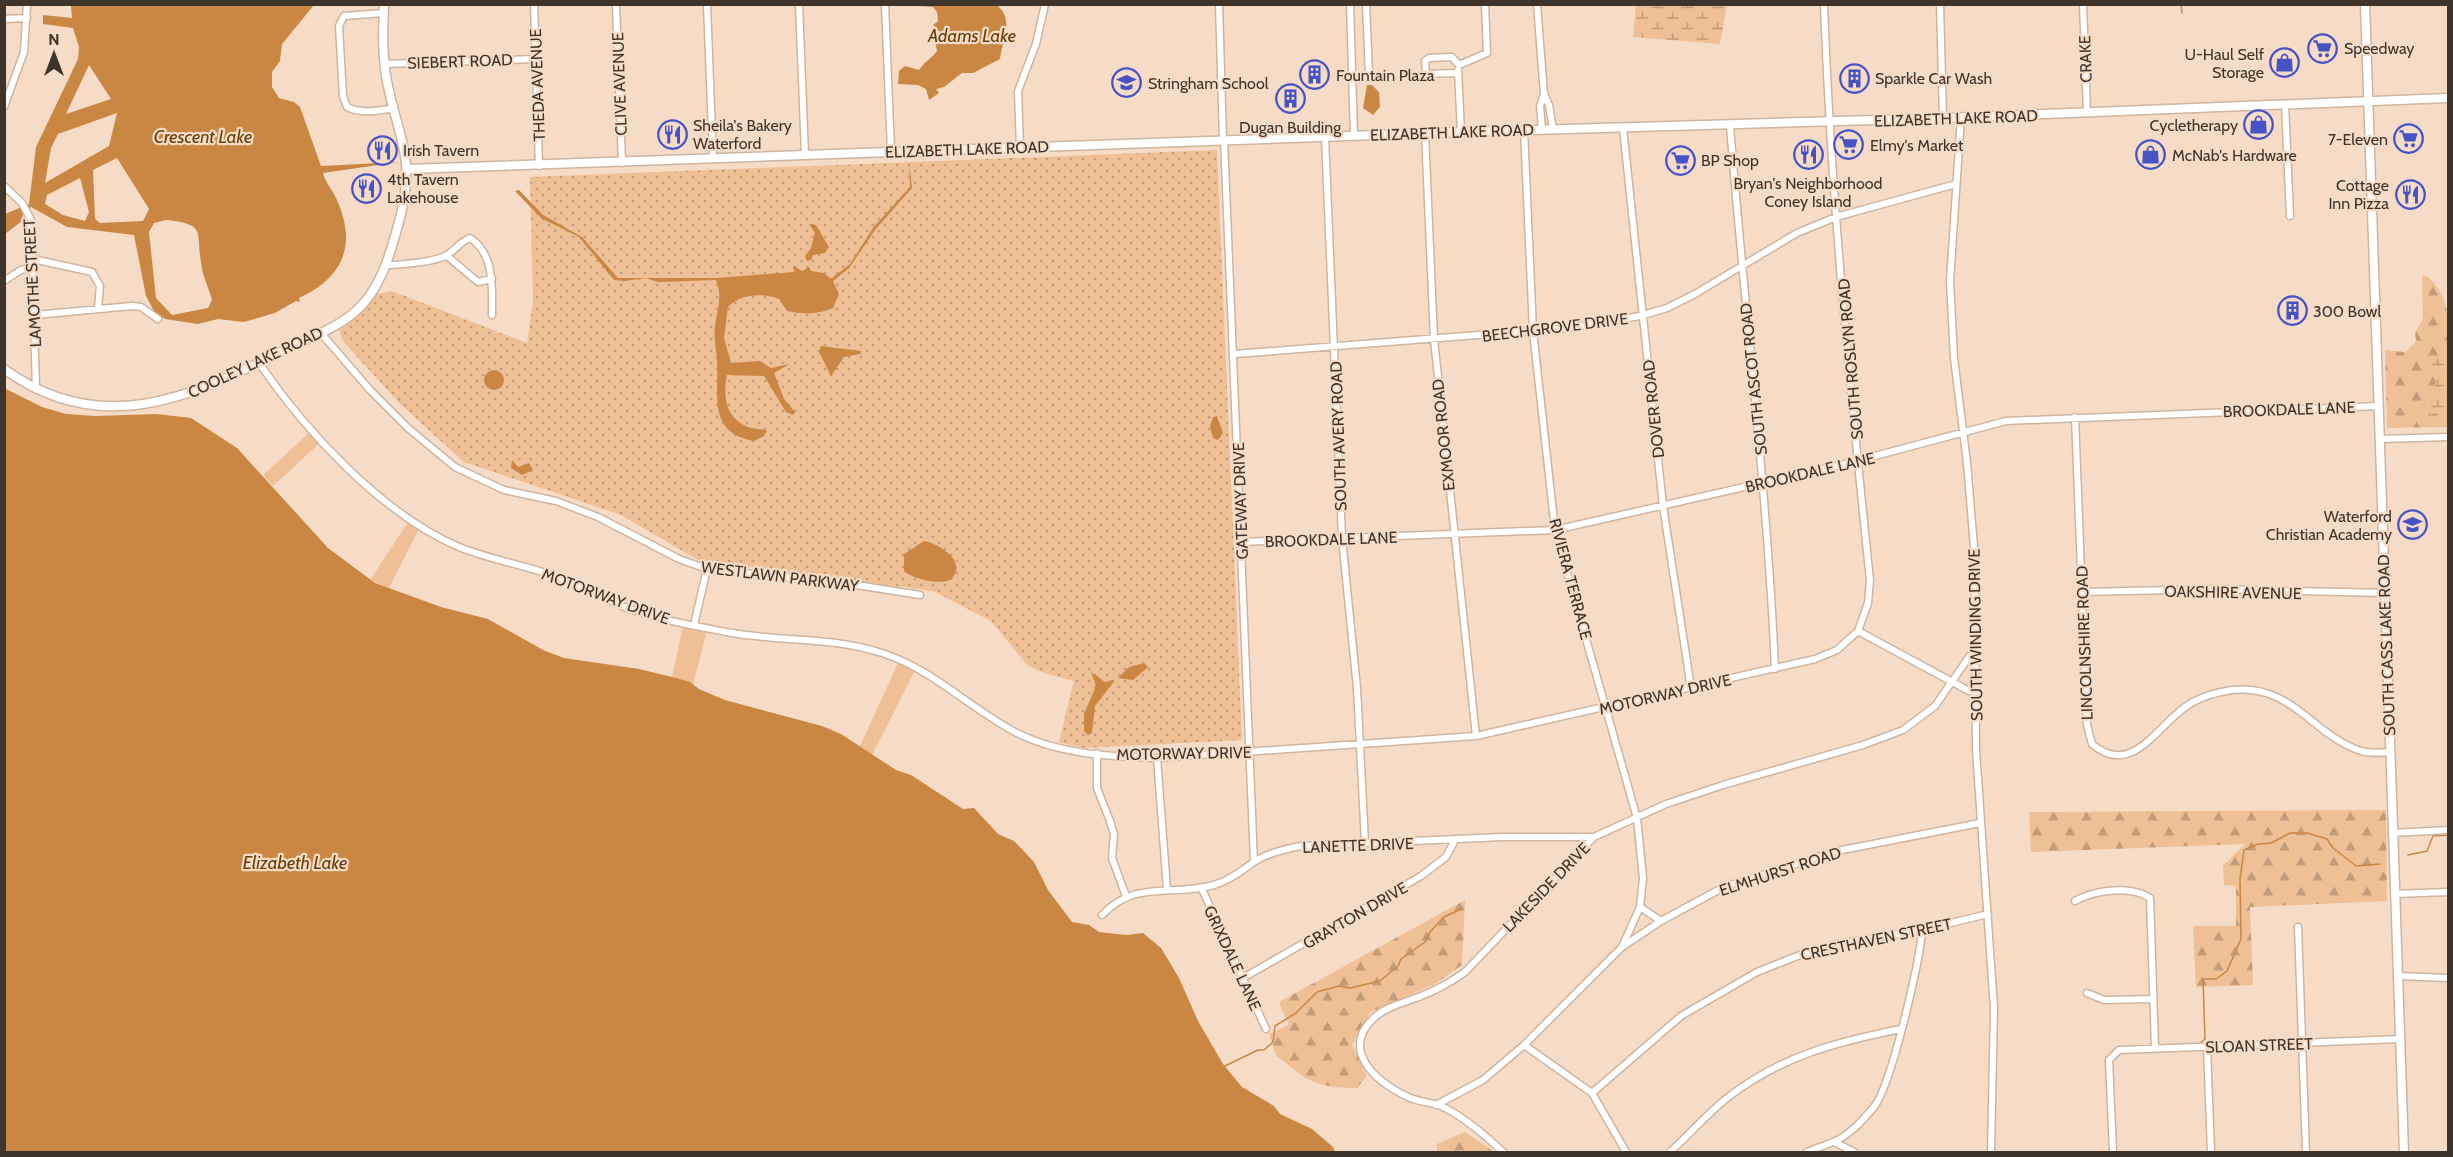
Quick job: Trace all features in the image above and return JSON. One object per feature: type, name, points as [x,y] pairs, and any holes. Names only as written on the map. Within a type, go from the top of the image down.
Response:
[{"type":"main road","name":"SOUTH CASS LAKE ROAD","points":[[2365,4],[2404,1152]]},
{"type":"main road","points":[[384,9],[384,64],[405,143],[408,169]]},
{"type":"main road","name":"ELIZABETH LAKE ROAD","points":[[408,169],[1542,129],[1829,122],[2448,98]]},
{"type":"main road","name":"COOLEY LAKE ROAD","points":[[4,369],[36,389],[64,400],[110,406],[177,398],[217,383],[259,363],[356,312],[381,280],[400,216],[408,169]]},
{"type":"street","points":[[4,107],[24,52],[27,4]]},
{"type":"street","name":"THEDA AVENUE","points":[[534,4],[540,166]]},
{"type":"street","name":"CLIVE AVENUE","points":[[616,4],[622,163]]},
{"type":"street","points":[[707,4],[713,159]]},
{"type":"street","points":[[799,4],[805,155]]},
{"type":"street","points":[[885,4],[891,152]]},
{"type":"street","points":[[1020,147],[1018,91],[1036,44],[1045,4]]},
{"type":"street","name":"GATEWAY DRIVE","points":[[1219,4],[1254,862]]},
{"type":"street","points":[[1350,4],[1354,136]]},
{"type":"street","points":[[1366,4],[1369,74]]},
{"type":"street","points":[[1459,65],[1487,54],[1485,4]]},
{"type":"street","points":[[1537,4],[1544,94],[1540,106],[1542,129]]},
{"type":"street","name":"SOUTH ROSLYN ROAD","points":[[1824,4],[1836,217],[1870,580],[1868,603],[1858,631]]},
{"type":"street","points":[[1940,4],[1943,118]]},
{"type":"street","name":"CRAKE","points":[[2083,4],[2086,113]]},
{"type":"street","points":[[384,9],[344,16],[339,26],[343,96],[346,107],[352,110],[375,111],[394,108]]},
{"type":"street","points":[[4,19],[27,18]]},
{"type":"street","points":[[1458,73],[1426,74],[1425,61],[1429,58],[1452,57],[1459,65],[1461,132]]},
{"type":"street","name":"SIEBERT ROAD","points":[[384,64],[535,59]]},
{"type":"street","points":[[1544,94],[1550,105],[1553,129]]},
{"type":"street","points":[[2285,104],[2290,216]]},
{"type":"street","name":"SOUTH WINDING DRIVE","points":[[1961,117],[1950,281],[1954,358],[1975,560],[1980,823],[1988,914],[1994,1031],[1990,1152]]},
{"type":"street","name":"SOUTH ASCOT ROAD","points":[[1730,125],[1740,266],[1764,483],[1775,669]]},
{"type":"street","name":"DOVER ROAD","points":[[1623,128],[1663,506],[1691,688]]},
{"type":"street","name":"RIVIERA TERRACE","points":[[1524,130],[1533,331],[1555,530],[1637,818],[1643,878],[1640,907],[1622,947]]},
{"type":"street","name":"EXMOOR ROAD","points":[[1425,133],[1434,339],[1476,736]]},
{"type":"street","name":"SOUTH AVERY ROAD","points":[[1325,137],[1342,538],[1360,743],[1365,843]]},
{"type":"street","name":"BEECHGROVE DRIVE","points":[[1235,354],[1533,331],[1616,322],[1644,315],[1695,294],[1797,233],[1836,217],[1956,184]]},
{"type":"street","name":"LAMOTHE STREET","points":[[4,186],[26,208],[31,220],[36,389]]},
{"type":"street","points":[[385,265],[407,264],[447,256],[461,241],[470,238],[479,243],[491,268],[492,315]]},
{"type":"street","points":[[447,256],[478,282],[492,279]]},
{"type":"street","points":[[33,259],[92,272],[100,286],[99,308]]},
{"type":"street","points":[[4,281],[21,270],[33,267]]},
{"type":"street","points":[[34,315],[99,308],[141,307],[158,319]]},
{"type":"street","name":"WESTLAWN PARKWAY","points":[[320,332],[384,405],[455,467],[504,489],[556,501],[598,518],[679,559],[707,569],[850,584],[920,595]]},
{"type":"street","name":"MOTORWAY DRIVE","points":[[259,363],[341,461],[377,496],[415,524],[459,547],[556,576],[621,605],[694,625],[762,638],[840,642],[885,654],[918,668],[1017,733],[1058,747],[1157,758],[1476,736],[1815,659],[1837,650],[1858,631]]},
{"type":"street","name":"BROOKDALE LANE","points":[[1241,542],[1555,530],[1859,461],[2006,421],[2378,406]]},
{"type":"street","name":"LINCOLNSHIRE ROAD","points":[[2075,417],[2088,731],[2092,744],[2108,755],[2118,757],[2133,753],[2193,702],[2233,690],[2275,696],[2308,715],[2342,742],[2359,751],[2390,752]]},
{"type":"street","points":[[2380,439],[2448,437]]},
{"type":"street","points":[[694,625],[707,569]]},
{"type":"street","name":"OAKSHIRE AVENUE","points":[[2082,592],[2217,589],[2385,593]]},
{"type":"street","points":[[1858,631],[1954,683],[1976,692]]},
{"type":"street","name":"LAKESIDE DRIVE","points":[[1503,1152],[1464,1121],[1436,1105],[1407,1097],[1374,1075],[1361,1054],[1361,1038],[1367,1026],[1383,1011],[1448,984],[1465,972],[1594,837],[1666,804],[1723,785],[1863,745],[1903,730],[1935,706],[1954,683],[1977,647]]},
{"type":"street","points":[[1096,753],[1097,788],[1114,834],[1112,858],[1126,896]]},
{"type":"street","points":[[1157,758],[1167,889]]},
{"type":"street","name":"ELMHURST ROAD","points":[[1436,1105],[1482,1080],[1524,1045],[1622,947],[1661,921],[1724,887],[1837,851],[1980,823]]},
{"type":"street","points":[[2392,833],[2448,830]]},
{"type":"street","name":"LANETTE DRIVE","points":[[1102,915],[1115,902],[1126,896],[1167,889],[1201,887],[1229,879],[1254,862],[1283,849],[1301,846],[1594,837]]},
{"type":"street","name":"GRAYTON DRIVE","points":[[1243,978],[1421,876],[1446,857],[1455,840]]},
{"type":"street","name":"GRIXDALE LANE","points":[[1201,887],[1266,1029]]},
{"type":"street","points":[[2075,901],[2091,892],[2140,892],[2150,898],[2155,1048]]},
{"type":"street","points":[[2395,894],[2448,892]]},
{"type":"street","points":[[1640,907],[1661,921]]},
{"type":"street","name":"CRESTHAVEN STREET","points":[[1592,1093],[1681,1016],[1757,972],[1804,952],[1837,944],[1922,930],[1988,914]]},
{"type":"street","points":[[2298,927],[2306,1152]]},
{"type":"street","points":[[1807,1152],[1834,1142],[1854,1129],[1876,1104],[1888,1077],[1901,1029],[1922,930]]},
{"type":"street","points":[[2397,976],[2448,978]]},
{"type":"street","points":[[2087,993],[2103,1000],[2153,999]]},
{"type":"street","points":[[1670,1152],[1725,1100],[1773,1069],[1838,1041],[1901,1029]]},
{"type":"street","name":"SLOAN STREET","points":[[2113,1152],[2109,1060],[2119,1050],[2400,1039]]},
{"type":"street","points":[[1524,1045],[1592,1093],[1626,1152]]},
{"type":"street","points":[[2207,1047],[2211,1152]]},
{"type":"street","points":[[1834,1142],[1854,1152]]},
{"type":"green space","points":[[1636,5],[1727,5],[1720,44],[1633,37]]},
{"type":"green space","points":[[1217,150],[1242,740],[1084,748],[1059,742],[1074,681],[1044,673],[1027,665],[991,621],[933,591],[698,560],[621,515],[464,462],[400,404],[342,340],[339,329],[377,294],[392,291],[527,343],[533,302],[530,177]]},
{"type":"green space","points":[[2422,276],[2427,276],[2435,285],[2445,303],[2447,312],[2448,355],[2432,361],[2429,368],[2437,379],[2426,406],[2448,413],[2448,427],[2387,428],[2385,350],[2405,352],[2416,342],[2415,333],[2423,318]]},
{"type":"green space","points":[[2448,355],[2448,413],[2430,414],[2426,406],[2437,379],[2429,368],[2432,361]]},
{"type":"green space","points":[[311,431],[321,442],[273,486],[263,475]]},
{"type":"green space","points":[[408,522],[419,529],[389,588],[370,580]]},
{"type":"green space","points":[[683,625],[707,630],[693,685],[672,677]]},
{"type":"green space","points":[[899,661],[916,669],[872,755],[860,746]]},
{"type":"green space","points":[[2386,810],[2387,901],[2250,907],[2253,985],[2196,987],[2193,926],[2236,926],[2236,886],[2224,885],[2223,866],[2245,844],[2031,852],[2029,812]]},
{"type":"green space","points":[[1465,900],[1462,965],[1435,984],[1371,1012],[1352,1045],[1367,1076],[1357,1088],[1313,1082],[1276,1056],[1269,1034],[1289,1025],[1279,1002]]},
{"type":"green space","points":[[1465,1132],[1494,1152],[1437,1152],[1437,1144]]},
{"type":"water","name":"Crescent Lake","points":[[71,5],[314,5],[282,44],[280,61],[272,72],[272,87],[279,98],[294,102],[300,107],[321,166],[399,162],[323,173],[336,198],[346,230],[343,257],[327,280],[315,290],[299,298],[300,302],[296,301],[275,313],[244,322],[218,319],[198,324],[165,319],[154,311],[146,296],[134,235],[67,227],[31,207],[23,212],[22,221],[5,234],[5,214],[29,204],[36,147],[78,59],[79,47],[73,28],[43,24],[43,15],[72,18]],"holes":[[[89,65],[111,99],[66,114]],[[117,113],[109,146],[45,183],[51,148],[58,134]],[[117,158],[149,209],[143,221],[100,223],[95,219],[93,170]],[[80,178],[89,212],[85,221],[63,215],[45,204],[47,195]],[[166,220],[194,227],[199,237],[202,268],[212,300],[208,308],[172,315],[156,298],[149,232],[154,223]]]},
{"type":"water","name":"Adams Lake","points":[[901,5],[997,5],[1002,11],[1006,24],[1000,59],[973,73],[962,73],[944,87],[936,89],[939,93],[929,100],[926,89],[918,85],[898,84],[899,71],[905,66],[919,70],[937,51],[935,41],[940,32],[933,25],[938,21],[937,12],[933,7]]},
{"type":"water","points":[[1367,85],[1372,85],[1379,92],[1380,107],[1373,115],[1363,108]]},
{"type":"water","points":[[909,164],[912,188],[875,230],[849,268],[833,281],[839,294],[833,308],[816,313],[787,311],[779,299],[759,295],[739,299],[728,307],[724,338],[731,363],[760,361],[771,368],[790,364],[774,373],[784,399],[795,412],[793,415],[786,412],[764,376],[727,375],[725,391],[727,406],[734,418],[748,427],[767,431],[764,436],[754,441],[739,437],[729,430],[722,421],[719,411],[714,335],[719,298],[716,280],[658,282],[646,278],[716,278],[794,272],[793,266],[802,271],[809,267],[811,271],[824,273],[831,279],[850,264],[873,228],[910,187]]},
{"type":"water","points":[[519,190],[543,215],[582,237],[618,278],[646,278],[614,280],[579,237],[541,218],[515,191]]},
{"type":"water","points":[[809,224],[816,225],[829,247],[825,253],[813,255],[811,260],[807,261],[805,256],[811,248],[815,233]]},
{"type":"water","points":[[821,346],[861,351],[860,354],[844,357],[831,376],[819,352]]},
{"type":"water","points":[[494,370],[501,373],[504,380],[501,387],[494,390],[487,387],[484,380],[487,373]]},
{"type":"water","name":"Elizabeth Lake","points":[[4,388],[42,407],[66,414],[95,416],[156,414],[191,418],[237,448],[328,548],[375,583],[441,607],[488,619],[543,650],[564,658],[639,669],[676,678],[690,682],[699,689],[725,700],[822,726],[841,734],[896,770],[911,775],[963,809],[974,808],[998,834],[1014,841],[1034,862],[1048,890],[1072,922],[1089,925],[1099,932],[1126,935],[1143,933],[1161,948],[1223,1064],[1242,1087],[1274,1106],[1280,1114],[1312,1129],[1333,1147],[1335,1152],[5,1151]]},
{"type":"water","points":[[1217,416],[1223,433],[1218,440],[1213,438],[1210,427],[1213,417]]},
{"type":"water","points":[[512,460],[518,467],[529,463],[533,470],[522,475],[511,468]]},
{"type":"water","points":[[924,541],[937,545],[950,554],[956,566],[956,573],[951,579],[942,582],[928,581],[904,571],[904,554]]},
{"type":"water","points":[[1144,663],[1148,667],[1133,680],[1118,678],[1129,667]]},
{"type":"water","points":[[1091,672],[1105,682],[1113,680],[1113,683],[1095,706],[1092,733],[1088,735],[1084,731],[1084,714],[1096,686]]},
{"type":"waterway","points":[[2181,4],[2182,13]]},
{"type":"waterway","points":[[2201,1042],[2205,1039],[2203,979],[2216,979],[2227,971],[2241,939],[2240,879],[2244,850],[2258,844],[2271,843],[2290,833],[2307,833],[2327,839],[2333,848],[2356,866],[2380,864]]},
{"type":"waterway","points":[[2408,855],[2427,851],[2433,836],[2448,835]]},
{"type":"waterway","points":[[1225,1066],[1258,1050],[1264,1050],[1273,1042],[1275,1026],[1296,1013],[1317,992],[1339,986],[1350,988],[1380,981],[1398,966],[1401,959],[1425,942],[1430,932],[1444,917],[1461,909]]},
{"type":"place","name":"Speedway","points":[[2323,48]]},
{"type":"place","name":"U-Haul Self Storage","points":[[2285,63]]},
{"type":"place","name":"Fountain Plaza","points":[[1315,75]]},
{"type":"place","name":"Sparkle Car Wash","points":[[1854,78]]},
{"type":"place","name":"Stringham School","points":[[1127,83]]},
{"type":"place","name":"Dugan Building","points":[[1290,99]]},
{"type":"place","name":"Cycletherapy","points":[[2259,125]]},
{"type":"place","name":"Sheila's Bakery Waterford","points":[[672,134]]},
{"type":"place","name":"7-Eleven","points":[[2409,139]]},
{"type":"place","name":"Elmy's Market","points":[[1849,145]]},
{"type":"place","name":"Irish Tavern","points":[[382,150]]},
{"type":"place","name":"Bryan's Neighborhood Coney Island","points":[[1808,155]]},
{"type":"place","name":"McNab's Hardware","points":[[2151,155]]},
{"type":"place","name":"BP Shop","points":[[1680,160]]},
{"type":"place","name":"4th Tavern Lakehouse","points":[[366,188]]},
{"type":"place","name":"Cottage Inn Pizza","points":[[2410,194]]},
{"type":"place","name":"300 Bowl","points":[[2292,311]]},
{"type":"place","name":"Waterford Christian Academy","points":[[2413,525]]}]
